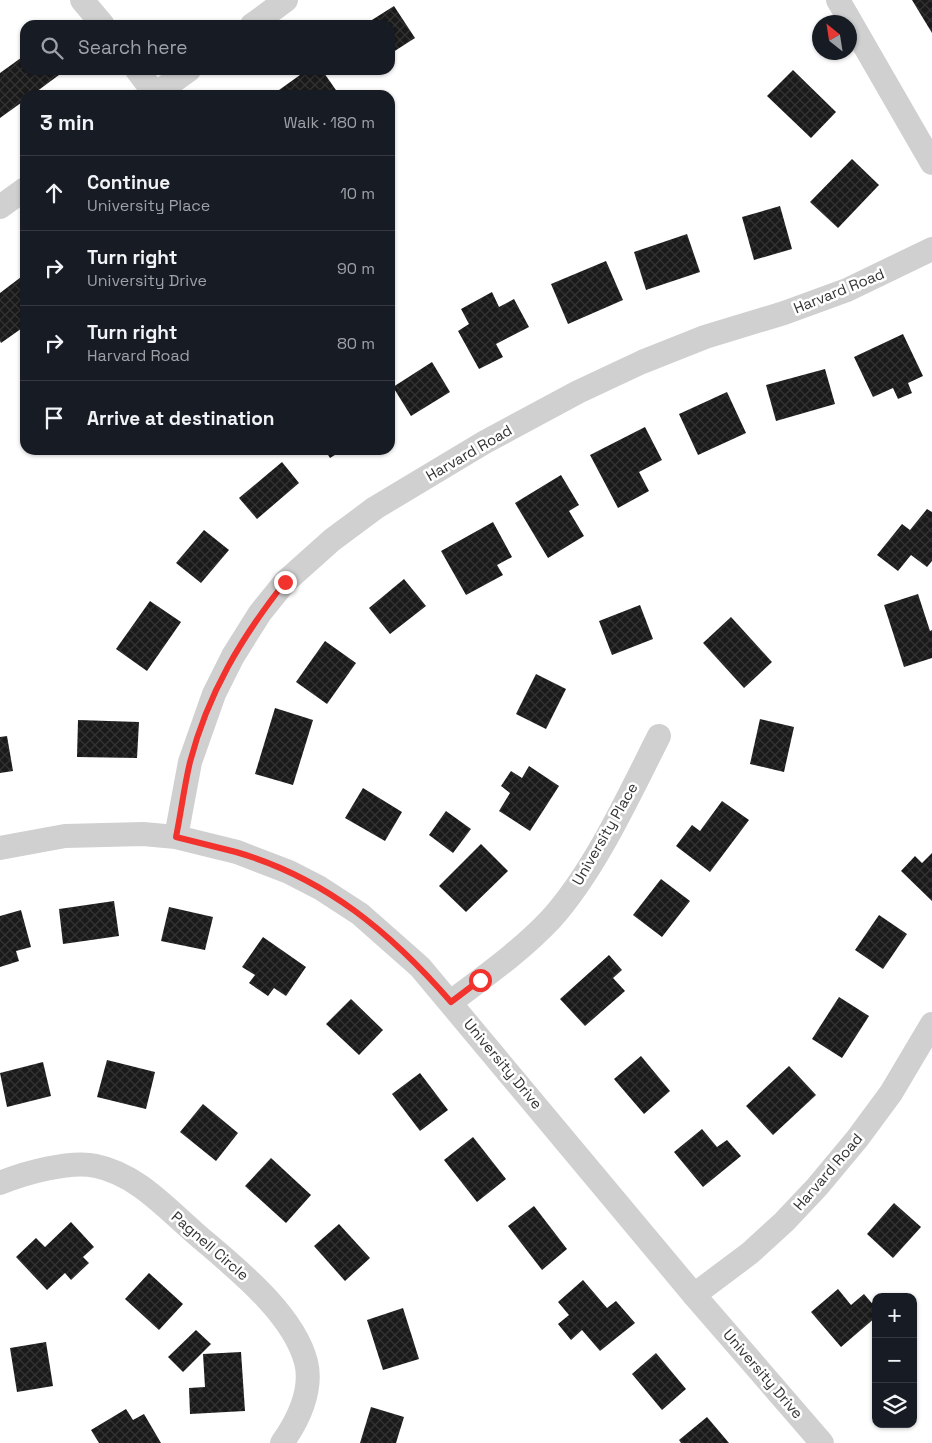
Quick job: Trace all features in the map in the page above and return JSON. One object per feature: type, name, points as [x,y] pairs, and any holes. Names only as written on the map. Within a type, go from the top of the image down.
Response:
[{"type":"street","points":[[82,0],[99,20]]},
{"type":"street","points":[[259,20],[286,0]]},
{"type":"street","points":[[838,0],[932,163]]},
{"type":"street","points":[[141,75],[151,90]]},
{"type":"street","points":[[160,90],[182,75]]},
{"type":"street","points":[[0,207],[20,193]]},
{"type":"street","name":"Harvard Road","points":[[176,837],[190,762],[214,694],[233,656],[260,613],[285,582],[332,540],[383,503],[486,442],[578,392],[642,362],[705,337],[784,313],[847,290],[932,249]]},
{"type":"street","name":"University Place","points":[[451,1002],[521,948],[551,918],[574,889],[595,857],[659,736]]},
{"type":"street","name":"University Drive","points":[[0,848],[65,836],[143,834],[176,837],[237,852],[289,872],[320,888],[360,914],[420,967],[451,1002],[694,1295],[822,1443]]},
{"type":"street","name":"Harvard Road","points":[[694,1295],[750,1253],[784,1222],[817,1187],[857,1139],[891,1093],[932,1024]]},
{"type":"street","name":"Pagnell Circle","points":[[0,1183],[47,1168],[72,1165],[95,1165],[115,1172],[140,1185],[257,1287],[282,1317],[302,1351],[306,1363],[308,1379],[306,1394],[292,1430],[282,1443]]},
{"type":"building","points":[[912,0],[932,0],[932,33]]},
{"type":"building","points":[[394,6],[415,38],[395,51],[395,20],[372,20]]},
{"type":"building","points":[[20,59],[20,75],[59,75],[39,90],[20,90],[20,104],[0,118],[0,73]]},
{"type":"building","points":[[793,70],[836,112],[811,138],[767,96]]},
{"type":"building","points":[[300,75],[325,75],[336,90],[279,90]]},
{"type":"building","points":[[852,159],[879,185],[838,228],[810,202]]},
{"type":"building","points":[[780,206],[792,249],[754,260],[742,217]]},
{"type":"building","points":[[687,234],[700,272],[646,290],[634,252]]},
{"type":"building","points":[[606,261],[623,300],[568,324],[551,284]]},
{"type":"building","points":[[20,278],[20,330],[1,343],[0,341],[0,293]]},
{"type":"building","points":[[492,292],[499,307],[514,299],[529,327],[496,344],[503,357],[479,369],[458,331],[469,324],[461,309]]},
{"type":"building","points":[[903,334],[923,376],[908,383],[912,393],[898,399],[893,388],[873,397],[854,357]]},
{"type":"building","points":[[432,362],[450,392],[411,416],[395,390],[395,386]]},
{"type":"building","points":[[825,369],[835,404],[776,421],[766,385]]},
{"type":"building","points":[[727,392],[746,433],[698,455],[679,414]]},
{"type":"building","points":[[645,427],[662,460],[639,472],[649,491],[618,508],[590,455]]},
{"type":"building","points":[[282,462],[299,483],[257,519],[239,498]]},
{"type":"building","points":[[561,475],[579,505],[569,511],[584,536],[548,558],[515,503]]},
{"type":"building","points":[[927,509],[932,512],[932,561],[927,567],[911,555],[898,571],[877,555],[902,524],[910,530]]},
{"type":"building","points":[[493,522],[512,557],[497,565],[503,575],[466,595],[441,551]]},
{"type":"building","points":[[204,530],[229,550],[201,583],[176,563]]},
{"type":"building","points":[[404,579],[426,606],[390,634],[369,608]]},
{"type":"building","points":[[918,594],[930,631],[932,630],[932,658],[904,667],[884,605]]},
{"type":"building","points":[[150,601],[181,622],[147,671],[116,649]]},
{"type":"building","points":[[640,605],[653,639],[612,655],[599,621]]},
{"type":"building","points":[[731,617],[772,662],[744,688],[703,643]]},
{"type":"building","points":[[325,641],[356,663],[327,704],[296,682]]},
{"type":"building","points":[[536,674],[566,689],[546,729],[516,714]]},
{"type":"building","points":[[275,708],[313,720],[293,785],[255,774]]},
{"type":"building","points":[[760,719],[794,727],[784,772],[750,764]]},
{"type":"building","points":[[78,720],[139,722],[137,758],[77,757]]},
{"type":"building","points":[[7,736],[13,771],[0,773],[0,737]]},
{"type":"building","points":[[529,766],[559,786],[530,831],[499,811],[510,793],[501,786],[511,771],[522,778]]},
{"type":"building","points":[[363,788],[402,812],[385,841],[345,818]]},
{"type":"building","points":[[722,801],[749,820],[710,872],[676,846],[692,825],[700,831]]},
{"type":"building","points":[[446,811],[471,829],[453,853],[429,835]]},
{"type":"building","points":[[481,844],[508,871],[466,912],[439,886]]},
{"type":"building","points":[[932,853],[932,901],[901,871],[915,856],[922,863]]},
{"type":"building","points":[[661,879],[690,901],[662,937],[633,915]]},
{"type":"building","points":[[114,901],[119,936],[63,944],[59,909]]},
{"type":"building","points":[[169,907],[213,917],[205,950],[161,941]]},
{"type":"building","points":[[21,910],[31,947],[16,951],[19,961],[0,967],[0,916]]},
{"type":"building","points":[[879,915],[907,934],[883,969],[855,950]]},
{"type":"building","points":[[263,937],[306,967],[286,996],[274,988],[268,996],[249,983],[255,975],[242,967]]},
{"type":"building","points":[[609,955],[622,970],[613,978],[625,991],[585,1026],[560,999]]},
{"type":"building","points":[[839,997],[869,1016],[842,1058],[812,1039]]},
{"type":"building","points":[[351,999],[383,1030],[359,1055],[326,1024]]},
{"type":"building","points":[[641,1056],[670,1091],[644,1114],[614,1079]]},
{"type":"building","points":[[107,1060],[155,1072],[146,1109],[97,1097]]},
{"type":"building","points":[[43,1062],[51,1096],[7,1107],[0,1073]]},
{"type":"building","points":[[789,1066],[816,1095],[773,1135],[746,1106]]},
{"type":"building","points":[[420,1073],[448,1110],[420,1131],[392,1094]]},
{"type":"building","points":[[203,1104],[238,1133],[216,1161],[180,1132]]},
{"type":"building","points":[[702,1129],[717,1147],[727,1140],[741,1156],[703,1187],[674,1152]]},
{"type":"building","points":[[473,1137],[506,1179],[477,1202],[444,1160]]},
{"type":"building","points":[[271,1158],[311,1195],[286,1223],[245,1186]]},
{"type":"building","points":[[894,1203],[921,1227],[893,1258],[867,1234]]},
{"type":"building","points":[[534,1206],[567,1249],[542,1270],[508,1226]]},
{"type":"building","points":[[71,1222],[94,1247],[83,1257],[89,1263],[71,1280],[65,1273],[47,1290],[16,1257],[36,1238],[45,1247]]},
{"type":"building","points":[[339,1224],[370,1258],[345,1281],[314,1246]]},
{"type":"building","points":[[149,1273],[183,1304],[159,1330],[125,1299]]},
{"type":"building","points":[[583,1280],[607,1308],[616,1301],[635,1323],[600,1351],[582,1330],[571,1340],[558,1324],[569,1315],[558,1302]]},
{"type":"building","points":[[838,1289],[851,1305],[864,1294],[872,1303],[872,1320],[841,1347],[811,1312]]},
{"type":"building","points":[[403,1308],[419,1359],[383,1370],[367,1320]]},
{"type":"building","points":[[196,1330],[211,1344],[183,1372],[168,1357]]},
{"type":"building","points":[[46,1342],[53,1386],[17,1392],[10,1348]]},
{"type":"building","points":[[241,1352],[245,1411],[190,1414],[189,1388],[205,1387],[203,1354]]},
{"type":"building","points":[[656,1353],[686,1389],[662,1410],[632,1374]]},
{"type":"building","points":[[371,1407],[404,1417],[396,1443],[360,1443]]},
{"type":"building","points":[[126,1409],[133,1420],[144,1414],[161,1443],[99,1443],[91,1430]]},
{"type":"building","points":[[707,1417],[729,1443],[681,1443],[679,1440]]},
{"type":"route","points":[[285,582],[260,613],[233,656],[214,694],[190,762],[176,837],[237,852],[289,872],[320,888],[360,914],[386,936],[420,967],[451,1002],[480,980]]}]
